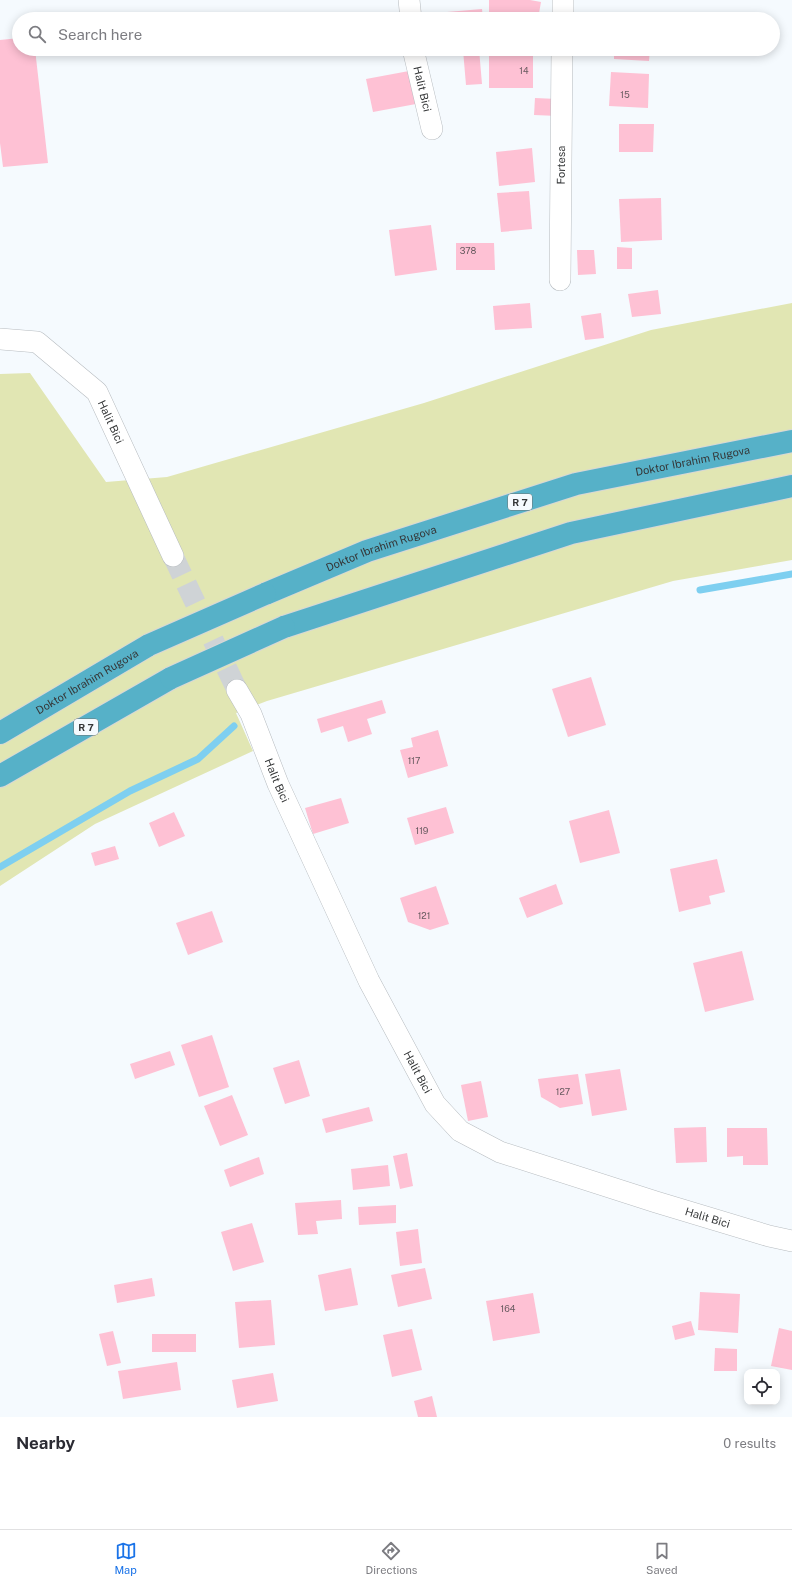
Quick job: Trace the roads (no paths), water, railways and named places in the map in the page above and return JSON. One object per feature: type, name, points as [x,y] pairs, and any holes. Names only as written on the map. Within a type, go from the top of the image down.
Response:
[{"type":"highway","name":"Doktor Ibrahim Rugova","points":[[0,733],[149,646],[265,594],[367,551],[576,484],[788,442]]},
{"type":"highway","name":"R 7","points":[[0,776],[171,678],[284,627],[571,533],[792,486]]},
{"type":"street","points":[[409,0],[410,12]]},
{"type":"street","points":[[562,12],[563,0]]},
{"type":"street","name":"Halit Bici","points":[[415,56],[432,129]]},
{"type":"street","name":"Fortesa","points":[[560,280],[562,56]]},
{"type":"street","name":"Halit Bici","points":[[0,339],[37,342],[97,392],[173,556]]},
{"type":"street","name":"Halit Bici","points":[[237,690],[251,714],[278,784],[369,980],[435,1104],[460,1131],[500,1152],[663,1204],[769,1236],[792,1241]]},
{"type":"waterway","points":[[700,590],[792,574]]},
{"type":"waterway","points":[[0,867],[130,791],[198,759],[234,726]]},
{"type":"tunnel","points":[[173,556],[237,690]]}]
